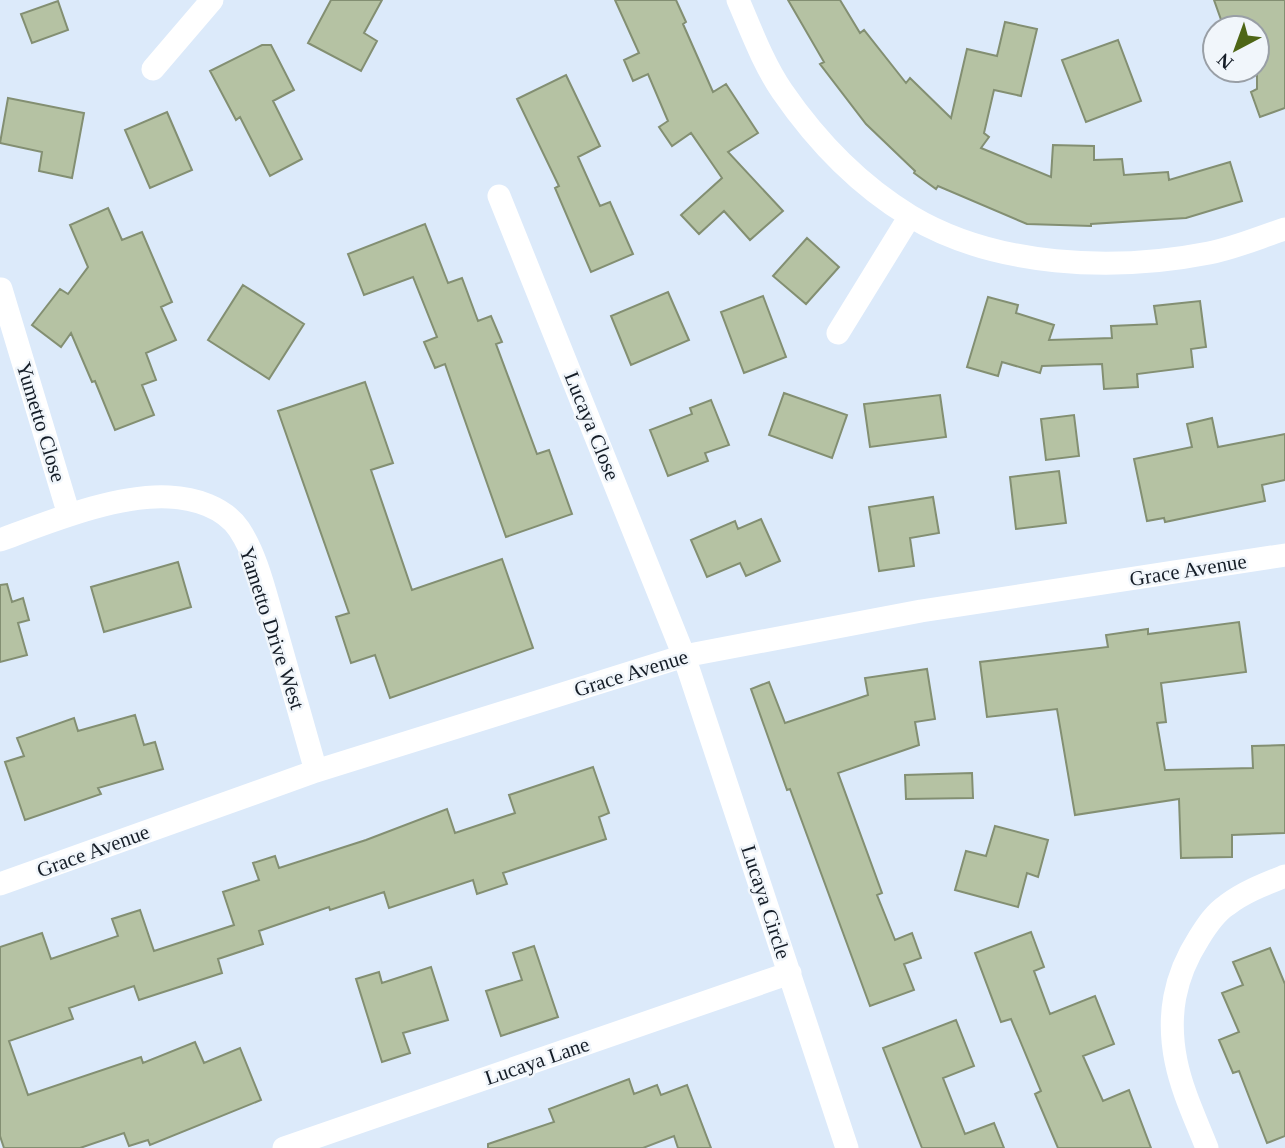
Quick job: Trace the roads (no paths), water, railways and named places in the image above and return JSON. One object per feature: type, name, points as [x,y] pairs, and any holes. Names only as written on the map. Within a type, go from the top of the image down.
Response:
[{"type":"street","points":[[153,69],[212,0]]},
{"type":"street","points":[[738,0],[755,41],[780,89],[818,138],[861,181],[910,216],[957,239],[1045,259],[1096,264],[1150,262],[1211,252],[1285,229]]},
{"type":"street","name":"Lucaya Close","points":[[499,196],[684,656]]},
{"type":"street","points":[[838,332],[910,216]]},
{"type":"street","name":"Yumetto Close","points":[[1,289],[69,515]]},
{"type":"street","name":"Yametto Drive West","points":[[0,540],[69,515],[124,502],[168,496],[184,498],[214,508],[238,528],[261,581],[316,771]]},
{"type":"street","name":"Grace Avenue","points":[[0,884],[316,771],[684,656],[921,611],[1285,555]]},
{"type":"street","name":"Lucaya Circle","points":[[684,656],[846,1148]]},
{"type":"street","points":[[1207,1148],[1176,1062],[1171,1031],[1177,984],[1196,942],[1219,912],[1240,896],[1285,876]]},
{"type":"street","name":"Lucaya Lane","points":[[284,1148],[790,973]]}]
